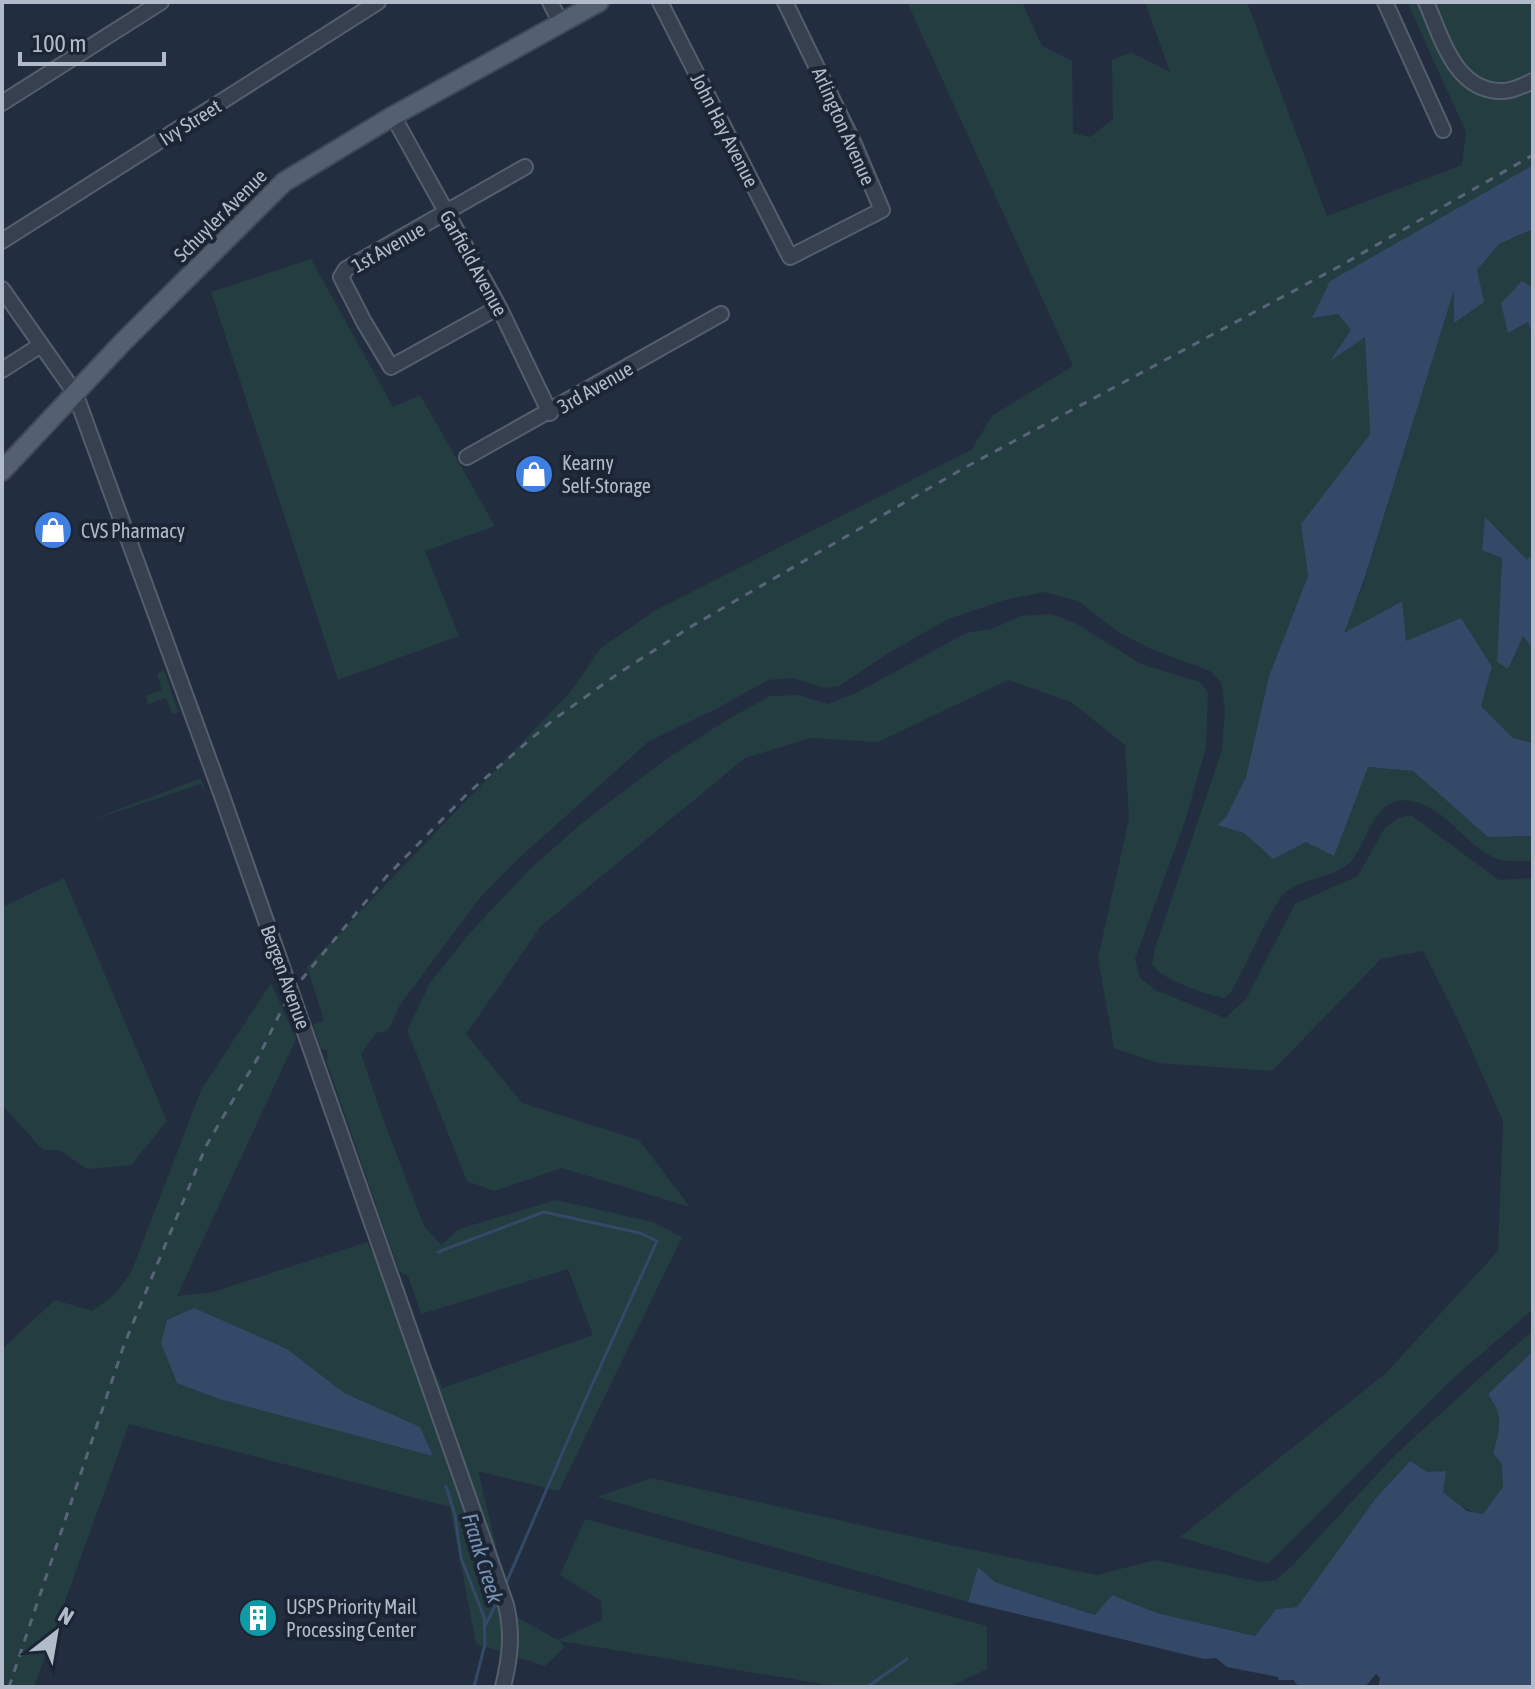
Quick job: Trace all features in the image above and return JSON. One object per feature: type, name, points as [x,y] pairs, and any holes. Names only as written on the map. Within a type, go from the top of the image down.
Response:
[{"type":"main road","name":"Schuyler Avenue","points":[[2,471],[269,194],[298,172],[393,116],[599,2]]},
{"type":"street","points":[[2,103],[161,2]]},
{"type":"street","name":"Ivy Street","points":[[2,241],[378,2]]},
{"type":"street","points":[[550,2],[561,23]]},
{"type":"street","name":"John Hay Avenue","points":[[660,2],[790,257],[840,230]]},
{"type":"street","name":"Arlington Avenue","points":[[785,2],[854,144],[882,210],[840,230]]},
{"type":"street","points":[[1385,2],[1443,130]]},
{"type":"street","points":[[1426,2],[1462,75],[1482,88],[1505,91],[1533,81]]},
{"type":"street","name":"Garfield Avenue","points":[[393,116],[499,307],[550,413]]},
{"type":"street","name":"1st Avenue","points":[[499,307],[391,367],[341,277],[346,269],[525,167]]},
{"type":"street","name":"Bergen Avenue","points":[[2,289],[75,393],[221,793],[506,1605],[511,1644],[503,1687]]},
{"type":"street","name":"3rd Avenue","points":[[467,457],[721,314]]},
{"type":"street","points":[[2,370],[41,345]]},
{"type":"green space","points":[[907,2],[1022,2],[1042,46],[1072,61],[1073,133],[1090,137],[1113,119],[1112,60],[1131,52],[1170,72],[1145,2],[1247,2],[1327,216],[1462,165],[1466,132],[1407,2],[1533,2],[1533,165],[1330,281],[1313,317],[1338,314],[1352,330],[1332,358],[1365,336],[1370,434],[1301,524],[1308,576],[1269,676],[1246,777],[1226,817],[1218,825],[1244,833],[1273,859],[1367,767],[1413,771],[1488,837],[1533,836],[1533,861],[1506,861],[1491,856],[1435,810],[1424,805],[1412,801],[1389,804],[1374,820],[1358,851],[1344,867],[1294,886],[1279,900],[1231,992],[1224,998],[1195,990],[1164,976],[1152,964],[1155,948],[1222,750],[1225,709],[1221,682],[1210,671],[1151,649],[1118,632],[1078,601],[1044,592],[1005,600],[948,619],[839,686],[825,688],[793,678],[768,680],[649,741],[517,860],[479,899],[400,1005],[388,1031],[376,1033],[361,1054],[424,1226],[441,1245],[459,1229],[556,1200],[653,1222],[682,1237],[559,1491],[478,1471],[513,1615],[558,1640],[602,1620],[601,1601],[560,1575],[585,1519],[987,1626],[987,1669],[949,1687],[841,1687],[560,1641],[565,1647],[545,1666],[476,1644],[450,1507],[129,1424],[34,1687],[2,1687],[2,1349],[55,1300],[92,1311],[114,1295],[131,1273],[201,1090],[271,983],[296,1039],[177,1296],[213,1292],[367,1242],[443,1388],[593,1335],[568,1269],[421,1314],[408,1276],[399,1271],[326,1060],[326,1050],[321,1049],[313,1025],[324,1020],[307,967],[572,690],[601,648],[656,610],[971,450],[993,415],[1073,366]]},
{"type":"green space","points":[[1533,229],[1533,288],[1522,282],[1508,333],[1528,322],[1533,339],[1533,553],[1528,561],[1502,558],[1497,662],[1523,635],[1533,648],[1533,743],[1513,738],[1481,706],[1492,667],[1405,641],[1401,601],[1343,634],[1363,585],[1455,286],[1454,322],[1477,270],[1499,244]]},
{"type":"green space","points":[[311,259],[393,407],[420,395],[495,526],[425,551],[459,636],[338,680],[211,292]]},
{"type":"green space","points":[[1052,614],[1077,624],[1141,664],[1200,682],[1208,693],[1206,747],[1185,821],[1135,959],[1140,978],[1155,990],[1225,1018],[1246,999],[1295,904],[1358,876],[1384,829],[1398,818],[1411,815],[1499,880],[1533,878],[1533,1309],[1449,1382],[1268,1564],[1180,1537],[1385,1374],[1498,1251],[1503,1121],[1423,951],[1381,959],[1272,1071],[1158,1063],[1114,1048],[1098,958],[1129,819],[1125,745],[1071,702],[1008,680],[878,742],[811,738],[745,758],[541,926],[466,1034],[522,1103],[639,1140],[690,1207],[562,1168],[494,1191],[467,1181],[407,1030],[430,983],[469,934],[529,870],[582,823],[665,760],[725,721],[770,696],[798,695],[828,704],[856,693],[966,633],[992,629],[1020,616]]},
{"type":"green space","points":[[164,670],[178,712],[172,714],[166,698],[148,704],[146,696],[162,690],[157,674]]},
{"type":"green space","points":[[201,778],[206,795],[201,784],[83,823]]},
{"type":"green space","points":[[64,878],[167,1121],[131,1165],[87,1169],[60,1150],[43,1150],[2,1105],[2,907]]},
{"type":"green space","points":[[1533,1330],[1533,1351],[1488,1394],[1498,1416],[1499,1429],[1493,1453],[1502,1464],[1504,1487],[1483,1514],[1452,1500],[1410,1461],[1376,1498],[1297,1607],[1276,1609],[1255,1636],[1157,1613],[1112,1595],[1096,1615],[995,1582],[978,1568],[968,1602],[597,1497],[651,1478],[1097,1575],[1155,1560],[1260,1582],[1276,1580],[1397,1453]]},
{"type":"water","points":[[1533,165],[1533,229],[1499,244],[1477,270],[1484,302],[1454,323],[1454,290],[1365,577],[1344,633],[1402,601],[1406,641],[1461,618],[1492,667],[1481,706],[1513,738],[1533,743],[1533,836],[1488,837],[1413,771],[1368,767],[1334,856],[1306,842],[1273,859],[1244,833],[1217,825],[1226,817],[1246,777],[1269,676],[1308,576],[1301,524],[1370,434],[1365,337],[1330,361],[1351,330],[1338,314],[1312,318],[1330,281]]},
{"type":"water","points":[[1522,281],[1533,288],[1533,338],[1528,322],[1508,333],[1501,303]]},
{"type":"water","points":[[1485,517],[1527,560],[1533,553],[1533,648],[1523,636],[1508,669],[1497,662],[1502,558],[1482,550]]},
{"type":"water","points":[[194,1308],[287,1349],[344,1393],[420,1427],[433,1456],[219,1399],[177,1383],[161,1343],[167,1320]]},
{"type":"water","points":[[1533,1351],[1533,1687],[1378,1687],[1380,1678],[1376,1674],[1365,1687],[1307,1687],[1296,1684],[1294,1680],[1279,1680],[1278,1677],[1227,1667],[1216,1658],[1204,1659],[968,1602],[978,1567],[995,1582],[1095,1615],[1112,1595],[1157,1613],[1255,1636],[1276,1609],[1297,1607],[1376,1498],[1410,1461],[1427,1472],[1446,1471],[1443,1492],[1467,1511],[1483,1514],[1503,1487],[1502,1464],[1493,1453],[1499,1429],[1498,1416],[1488,1394]]},
{"type":"waterway","points":[[438,1252],[544,1212],[640,1233],[657,1241],[505,1586]]},
{"type":"waterway","name":"Frank Creek","points":[[446,1486],[455,1515],[461,1558],[484,1617],[485,1644],[474,1687]]},
{"type":"waterway","points":[[484,1628],[498,1600]]},
{"type":"waterway","points":[[867,1687],[907,1659]]},
{"type":"waterway","points":[[557,1687],[578,1687]]},
{"type":"railway","points":[[9,1687],[124,1345],[206,1146],[302,979],[386,877],[468,793],[553,720],[692,626],[964,468],[1340,266],[1533,155]]},
{"type":"place","name":"Kearny Self-Storage","points":[[534,474]]},
{"type":"place","name":"CVS Pharmacy","points":[[53,530]]},
{"type":"place","name":"USPS Priority Mail Processing Center","points":[[258,1618]]}]
